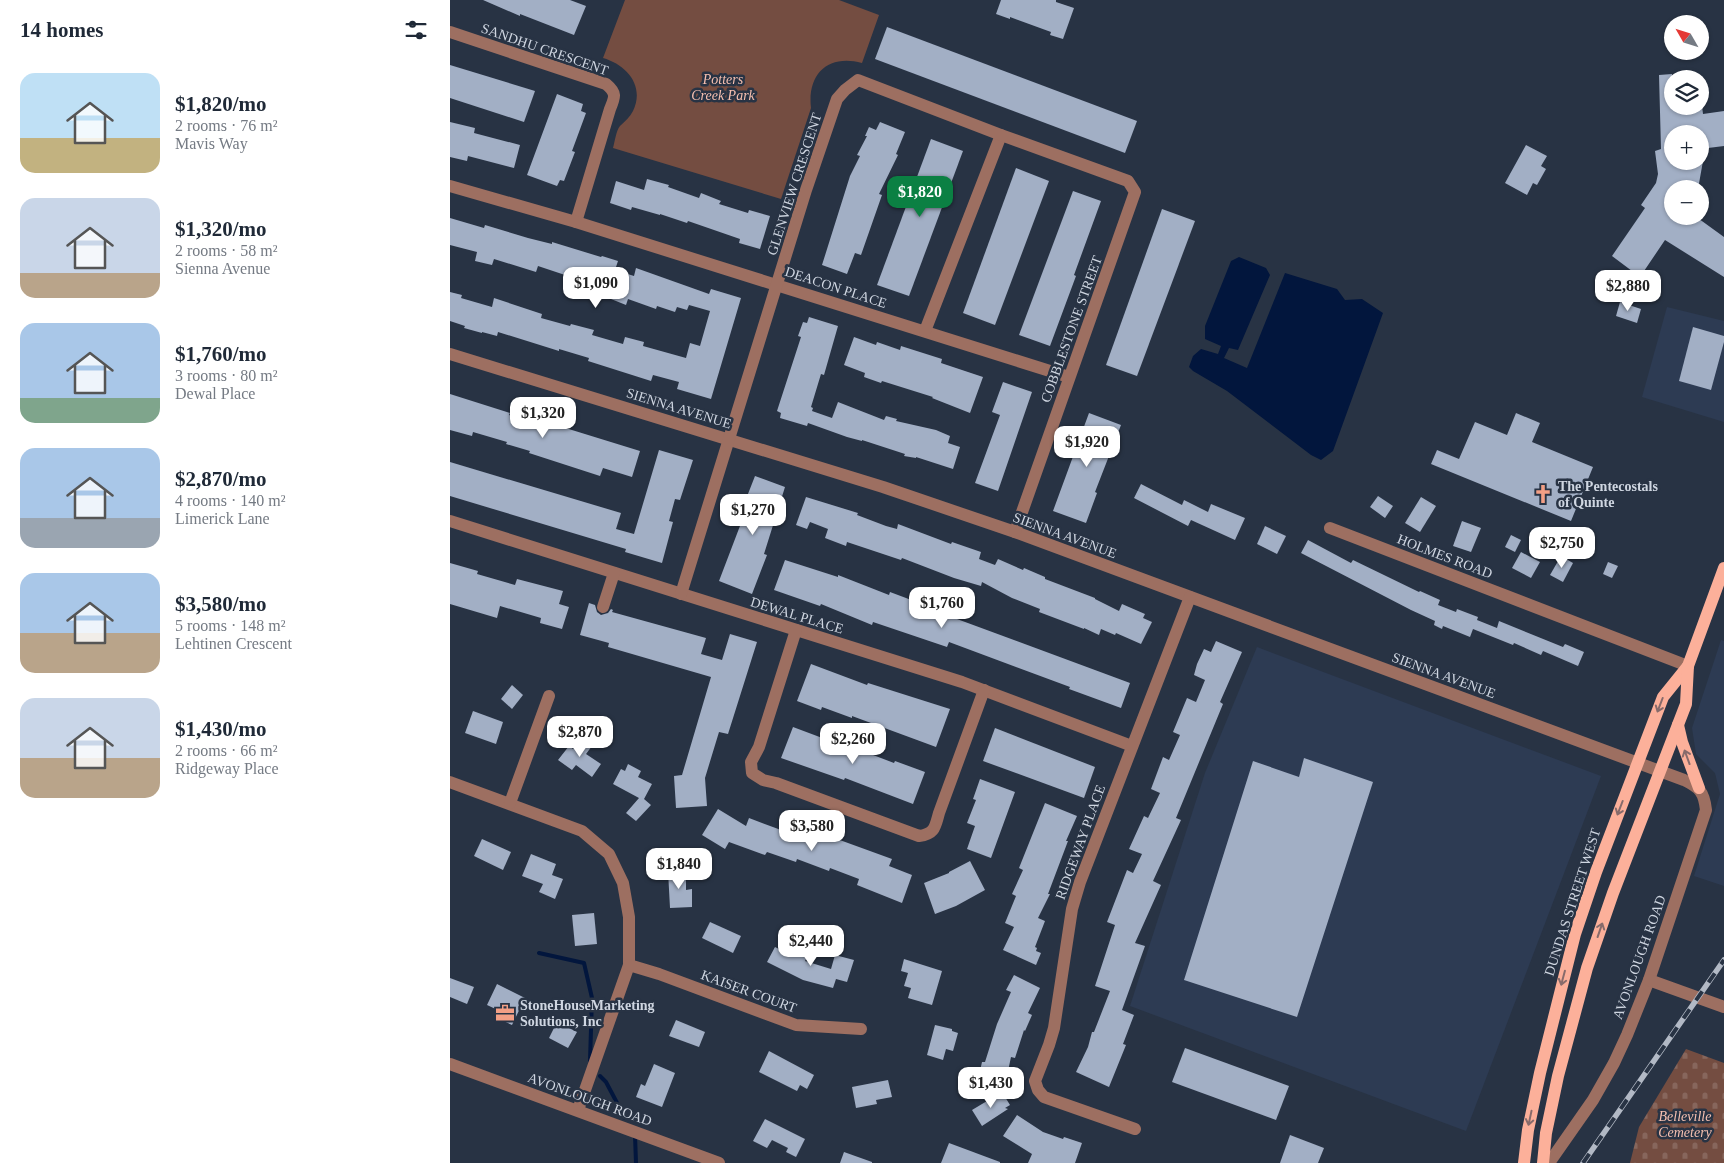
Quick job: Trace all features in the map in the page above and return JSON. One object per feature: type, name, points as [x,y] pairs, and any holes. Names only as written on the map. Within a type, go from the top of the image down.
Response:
[{"type":"main road","name":"DUNDAS STREET WEST","points":[[1543,1163],[1546,1134],[1558,1076],[1587,968],[1613,893],[1686,704],[1688,666],[1724,568]]},
{"type":"main road","name":"DUNDAS STREET WEST","points":[[1524,1163],[1528,1130],[1540,1073],[1575,934],[1596,872],[1663,697],[1688,666]]},
{"type":"main road","points":[[1678,725],[1684,750],[1699,788]]},
{"type":"street","name":"SANDHU CRESCENT","points":[[450,32],[606,84],[613,89],[615,98],[576,222]]},
{"type":"street","name":"GLENVIEW CRESCENT","points":[[681,594],[806,190],[837,99],[845,90],[858,80],[1128,181],[1135,192]]},
{"type":"street","points":[[925,331],[1001,135]]},
{"type":"street","name":"DEACON PLACE","points":[[450,186],[576,222],[777,284],[1069,378]]},
{"type":"street","name":"COBBLESTONE STREET","points":[[1015,532],[1135,192]]},
{"type":"street","name":"SIENNA AVENUE","points":[[450,354],[883,487],[1015,532],[1660,771]]},
{"type":"street","name":"DEWAL PLACE","points":[[450,521],[984,690],[1132,746]]},
{"type":"street","name":"HOLMES ROAD","points":[[1330,528],[1688,666]]},
{"type":"street","points":[[603,607],[614,573]]},
{"type":"street","name":"RIDGEWAY PLACE","points":[[1135,1129],[1044,1097],[1038,1090],[1035,1081],[1050,1045],[1054,1028],[1072,909],[1080,882],[1190,597]]},
{"type":"street","points":[[796,630],[759,747],[751,762],[752,773],[763,780],[776,783],[920,836],[928,835],[935,829],[939,813],[984,690]]},
{"type":"street","points":[[510,803],[549,696]]},
{"type":"street","points":[[1660,771],[1699,788]]},
{"type":"street","points":[[450,782],[582,831],[608,854],[623,883],[628,917],[629,965],[578,1110]]},
{"type":"street","name":"AVONLOUGH ROAD","points":[[1549,1163],[1593,1100],[1614,1063],[1649,980],[1706,810],[1705,798],[1699,788]]},
{"type":"street","name":"KAISER COURT","points":[[629,965],[659,974],[796,1025],[861,1029]]},
{"type":"street","points":[[1649,980],[1724,1008]]},
{"type":"street","name":"AVONLOUGH ROAD","points":[[450,1064],[719,1163]]},
{"type":"shaded area","points":[[1667,307],[1724,321],[1724,422],[1642,397]]},
{"type":"shaded area","points":[[1721,640],[1724,641],[1724,886],[1694,876],[1720,794],[1715,773],[1696,754],[1692,728]]},
{"type":"shaded area","points":[[1257,647],[1601,776],[1466,1131],[1130,1006],[1205,773]]},
{"type":"green space","name":"Potters Creek Park","points":[[625,0],[839,0],[879,15],[862,63],[839,61],[822,69],[816,76],[812,85],[811,108],[781,199],[613,148],[620,126],[632,113],[637,93],[632,78],[626,71],[612,61],[603,58]]},
{"type":"green space","name":"Belleville Cemetery","points":[[1686,1049],[1724,1063],[1724,1163],[1630,1163],[1639,1127]]},
{"type":"water","points":[[1239,257],[1266,268],[1270,275],[1238,350],[1229,348],[1224,358],[1247,368],[1285,273],[1337,289],[1345,300],[1362,299],[1383,313],[1333,451],[1321,460],[1311,455],[1227,391],[1189,367],[1193,356],[1201,349],[1218,354],[1221,346],[1205,339],[1205,326],[1231,261]]},
{"type":"building","points":[[483,0],[570,0],[586,6],[574,35],[520,14],[520,16]]},
{"type":"building","points":[[1001,0],[1056,0],[1056,2],[1074,8],[1063,39],[1050,35],[1051,32],[1010,17],[1010,19],[996,14]]},
{"type":"building","points":[[887,27],[1137,121],[1125,153],[875,59]]},
{"type":"building","points":[[450,65],[535,91],[524,122],[450,98]]},
{"type":"building","points":[[1659,75],[1664,75],[1664,115],[1709,115],[1709,113],[1724,111],[1724,146],[1709,148],[1709,125],[1664,125],[1664,170],[1701,170],[1700,180],[1664,180],[1664,225],[1707,225],[1724,237],[1724,277],[1665,240],[1640,277],[1612,256],[1645,208],[1641,205],[1656,183],[1658,174],[1655,151],[1661,149]]},
{"type":"building","points":[[557,94],[583,104],[581,111],[586,113],[572,151],[575,152],[564,181],[560,180],[557,186],[527,175]]},
{"type":"building","points":[[450,122],[475,128],[474,133],[520,145],[514,168],[468,156],[467,161],[450,157]]},
{"type":"building","points":[[880,122],[905,132],[896,154],[898,155],[879,194],[882,195],[861,255],[855,253],[847,274],[822,265],[850,176],[860,156],[857,155],[867,136],[865,136],[869,127],[876,130]]},
{"type":"building","points":[[931,139],[963,151],[909,296],[877,285]]},
{"type":"building","points":[[1526,145],[1547,156],[1541,166],[1546,169],[1537,185],[1533,183],[1527,195],[1505,183]]},
{"type":"building","points":[[1016,168],[1049,181],[995,325],[963,313]]},
{"type":"building","points":[[647,179],[669,185],[668,187],[699,198],[701,193],[721,201],[719,204],[748,213],[749,210],[770,216],[760,249],[739,243],[740,239],[688,221],[687,223],[660,214],[632,207],[631,210],[610,203],[616,181],[644,190]]},
{"type":"building","points":[[1073,191],[1101,201],[1050,346],[1019,335]]},
{"type":"building","points":[[1162,209],[1195,221],[1137,376],[1106,365]]},
{"type":"building","points":[[450,218],[484,228],[485,225],[552,244],[552,242],[618,261],[615,270],[634,276],[636,268],[709,294],[711,289],[741,298],[711,399],[677,389],[679,382],[653,375],[651,381],[588,361],[589,358],[559,349],[559,351],[498,332],[497,336],[482,333],[464,328],[465,326],[450,321],[450,292],[462,295],[461,298],[492,307],[494,298],[542,314],[541,318],[594,330],[592,335],[623,344],[625,337],[644,342],[643,346],[686,358],[690,343],[700,346],[710,311],[689,305],[687,310],[677,307],[675,312],[657,306],[656,309],[628,299],[626,305],[566,281],[568,276],[538,266],[536,272],[494,259],[492,265],[475,261],[477,252],[450,245]]},
{"type":"building","points":[[1620,302],[1641,309],[1637,323],[1616,316]]},
{"type":"building","points":[[809,317],[838,326],[824,375],[821,374],[811,407],[813,408],[812,411],[832,418],[838,402],[884,420],[886,416],[897,419],[896,421],[936,430],[950,436],[948,443],[960,447],[953,469],[916,457],[904,456],[905,454],[808,423],[807,426],[780,418],[781,413],[777,411],[801,337],[798,336],[803,322],[807,323]]},
{"type":"building","points":[[1693,327],[1724,336],[1711,390],[1679,381]]},
{"type":"building","points":[[854,337],[876,345],[877,342],[900,350],[901,346],[942,359],[941,363],[983,377],[970,413],[933,397],[864,377],[865,373],[844,365]]},
{"type":"building","points":[[1003,382],[1032,392],[998,491],[975,483],[1000,415],[992,412]]},
{"type":"building","points":[[450,394],[510,413],[509,415],[543,425],[545,420],[560,424],[559,426],[640,451],[632,477],[603,468],[600,476],[529,453],[530,451],[506,444],[507,442],[473,432],[472,436],[450,430]]},
{"type":"building","points":[[1089,413],[1121,425],[1095,492],[1097,493],[1086,523],[1053,511]]},
{"type":"building","name":"The Pentecostals of Quinte","points":[[1516,413],[1540,423],[1532,442],[1593,467],[1571,521],[1431,464],[1437,450],[1459,459],[1475,422],[1507,435]]},
{"type":"building","points":[[659,450],[693,460],[680,500],[675,499],[669,521],[673,522],[662,563],[625,552],[626,549],[450,496],[450,462],[621,513],[616,529],[634,534]]},
{"type":"building","points":[[755,476],[785,487],[764,554],[767,555],[752,594],[719,581],[743,518],[739,517]]},
{"type":"building","points":[[1141,484],[1182,505],[1184,500],[1208,512],[1211,504],[1245,518],[1235,540],[1191,520],[1188,526],[1134,498]]},
{"type":"building","points":[[1378,496],[1393,506],[1385,518],[1370,507]]},
{"type":"building","points":[[806,497],[858,513],[857,515],[886,526],[897,529],[898,524],[951,544],[952,542],[981,552],[979,559],[995,565],[998,559],[1023,570],[1024,568],[1045,577],[1045,579],[1095,598],[1119,611],[1122,604],[1145,614],[1143,618],[1152,622],[1141,644],[1116,633],[1115,635],[1101,629],[1099,635],[1039,612],[1040,609],[1012,598],[982,582],[981,586],[902,558],[901,560],[847,542],[846,546],[825,538],[828,529],[810,522],[807,529],[796,525]]},
{"type":"building","points":[[1421,497],[1436,506],[1420,532],[1405,523]]},
{"type":"building","points":[[1462,521],[1481,528],[1471,552],[1453,546]]},
{"type":"building","points":[[1265,526],[1286,536],[1277,554],[1257,544]]},
{"type":"building","points":[[1511,535],[1521,540],[1515,552],[1505,547]]},
{"type":"building","points":[[1308,540],[1351,563],[1353,560],[1419,592],[1440,600],[1438,605],[1456,612],[1457,609],[1478,617],[1477,620],[1497,628],[1499,621],[1563,647],[1565,644],[1584,652],[1578,666],[1543,651],[1541,655],[1514,643],[1513,645],[1473,629],[1470,637],[1443,626],[1442,629],[1434,625],[1435,621],[1301,553]]},
{"type":"building","points":[[1521,552],[1540,562],[1531,578],[1512,568]]},
{"type":"building","points":[[1561,556],[1573,563],[1563,582],[1550,575]]},
{"type":"building","points":[[785,560],[838,577],[838,575],[889,595],[890,592],[941,608],[959,615],[957,619],[1130,683],[1121,708],[949,642],[947,647],[873,622],[872,625],[821,604],[820,606],[774,590]]},
{"type":"building","points":[[1608,562],[1618,566],[1612,578],[1603,574]]},
{"type":"building","points":[[450,563],[478,571],[477,574],[515,585],[517,579],[563,591],[559,604],[569,607],[562,629],[540,623],[541,618],[500,606],[497,618],[450,604]]},
{"type":"building","points":[[589,603],[595,605],[597,612],[601,615],[608,613],[611,609],[613,610],[612,612],[706,638],[701,654],[722,660],[730,634],[757,642],[728,734],[719,732],[705,778],[707,806],[676,808],[674,776],[682,775],[711,677],[608,647],[609,643],[580,635]]},
{"type":"building","points":[[1216,641],[1242,652],[1220,702],[1223,704],[1176,818],[1181,820],[1153,881],[1161,885],[1135,943],[1145,946],[1122,1010],[1134,1015],[1123,1044],[1126,1045],[1109,1087],[1076,1072],[1110,991],[1095,986],[1115,925],[1107,922],[1127,870],[1133,873],[1142,854],[1129,849],[1144,816],[1148,818],[1160,793],[1151,789],[1163,757],[1169,760],[1180,735],[1173,732],[1187,698],[1196,702],[1205,680],[1194,675],[1197,664],[1204,649],[1211,652]]},
{"type":"building","points":[[811,664],[867,685],[868,683],[950,709],[936,747],[852,716],[852,718],[822,707],[821,710],[797,701]]},
{"type":"building","points":[[512,685],[523,695],[512,709],[501,699]]},
{"type":"building","points":[[473,711],[503,722],[496,744],[465,733]]},
{"type":"building","points":[[793,727],[925,772],[913,804],[845,778],[844,780],[781,758]]},
{"type":"building","points":[[995,728],[1095,767],[1084,798],[983,761]]},
{"type":"building","points":[[581,738],[592,746],[586,754],[601,764],[592,777],[576,765],[572,770],[558,760],[569,746],[573,749]]},
{"type":"building","points":[[1304,758],[1373,782],[1297,1017],[1184,980],[1253,761],[1299,777]]},
{"type":"building","points":[[628,764],[641,771],[638,777],[652,784],[644,799],[651,805],[636,821],[626,813],[639,798],[613,784],[621,769],[625,771]]},
{"type":"building","points":[[980,779],[1015,792],[991,858],[967,849],[975,826],[967,823],[976,800],[973,799]]},
{"type":"building","points":[[1045,803],[1077,816],[1066,841],[1068,841],[1048,894],[1050,894],[1038,918],[1045,921],[1035,947],[1037,948],[1036,951],[1041,953],[1036,965],[1003,950],[1014,927],[1005,923],[1016,896],[1012,894],[1023,870],[1019,868]]},
{"type":"building","points":[[718,809],[746,826],[749,818],[781,830],[784,824],[814,835],[815,831],[892,859],[889,866],[912,875],[902,903],[857,885],[859,879],[830,868],[829,871],[797,859],[796,862],[767,852],[765,855],[729,842],[725,849],[702,835]]},
{"type":"building","points":[[482,839],[511,852],[503,870],[474,856]]},
{"type":"building","points":[[531,854],[556,864],[552,875],[563,879],[555,899],[539,892],[543,884],[522,876]]},
{"type":"building","points":[[970,861],[985,890],[956,906],[935,914],[924,883],[949,873]]},
{"type":"building","points":[[686,870],[686,890],[692,889],[692,907],[670,908],[668,871]]},
{"type":"building","points":[[594,913],[597,944],[575,946],[572,915]]},
{"type":"building","points":[[710,922],[741,936],[733,953],[702,938]]},
{"type":"building","points":[[775,947],[783,951],[785,947],[792,950],[793,948],[808,955],[805,961],[831,969],[835,955],[854,960],[847,982],[836,979],[833,988],[803,980],[767,962]]},
{"type":"building","points":[[904,959],[942,971],[932,1005],[908,998],[911,988],[904,986],[908,973],[901,971]]},
{"type":"building","points":[[1014,975],[1040,988],[1028,1013],[1032,1015],[1024,1030],[1015,1058],[1011,1057],[1005,1085],[978,1080],[982,1062],[985,1062],[997,1024],[1011,992],[1006,990]]},
{"type":"building","points":[[450,978],[474,987],[467,1004],[450,997]]},
{"type":"building","points":[[497,984],[525,998],[512,1025],[499,1019],[502,1012],[487,1005]]},
{"type":"building","points":[[676,1020],[705,1032],[699,1047],[669,1036]]},
{"type":"building","points":[[557,1022],[577,1032],[568,1048],[549,1038]]},
{"type":"building","points":[[935,1025],[952,1029],[952,1031],[958,1033],[953,1051],[946,1049],[943,1060],[927,1055]]},
{"type":"building","points":[[1185,1048],[1289,1086],[1276,1120],[1172,1082]]},
{"type":"building","points":[[769,1051],[814,1075],[807,1089],[800,1085],[797,1091],[759,1072]]},
{"type":"building","points":[[654,1064],[675,1073],[662,1107],[636,1097],[641,1084],[645,1086]]},
{"type":"building","points":[[888,1080],[892,1097],[876,1100],[877,1104],[856,1108],[852,1087]]},
{"type":"building","points":[[1002,1092],[1010,1105],[1005,1108],[1008,1109],[982,1126],[972,1110]]},
{"type":"building","points":[[1017,1115],[1043,1132],[1082,1143],[1075,1163],[1028,1163],[1032,1154],[1003,1136]]},
{"type":"building","points":[[765,1119],[805,1139],[796,1157],[786,1152],[788,1148],[772,1140],[767,1148],[753,1141]]},
{"type":"building","points":[[1290,1135],[1324,1148],[1318,1163],[1280,1163]]},
{"type":"building","points":[[949,1143],[1000,1162],[1000,1163],[941,1163]]},
{"type":"building","points":[[844,1152],[872,1162],[872,1163],[840,1163]]},
{"type":"waterway","points":[[539,953],[584,963],[592,998],[590,1061]]},
{"type":"waterway","points":[[600,1076],[606,1082],[625,1118]]},
{"type":"waterway","points":[[635,1135],[636,1163]]},
{"type":"railway","points":[[1583,1163],[1724,960]]},
{"type":"place","name":"The Pentecostals of Quinte","points":[[1543,494]]},
{"type":"place","name":"StoneHouseMarketing Solutions, Inc","points":[[505,1013]]}]
